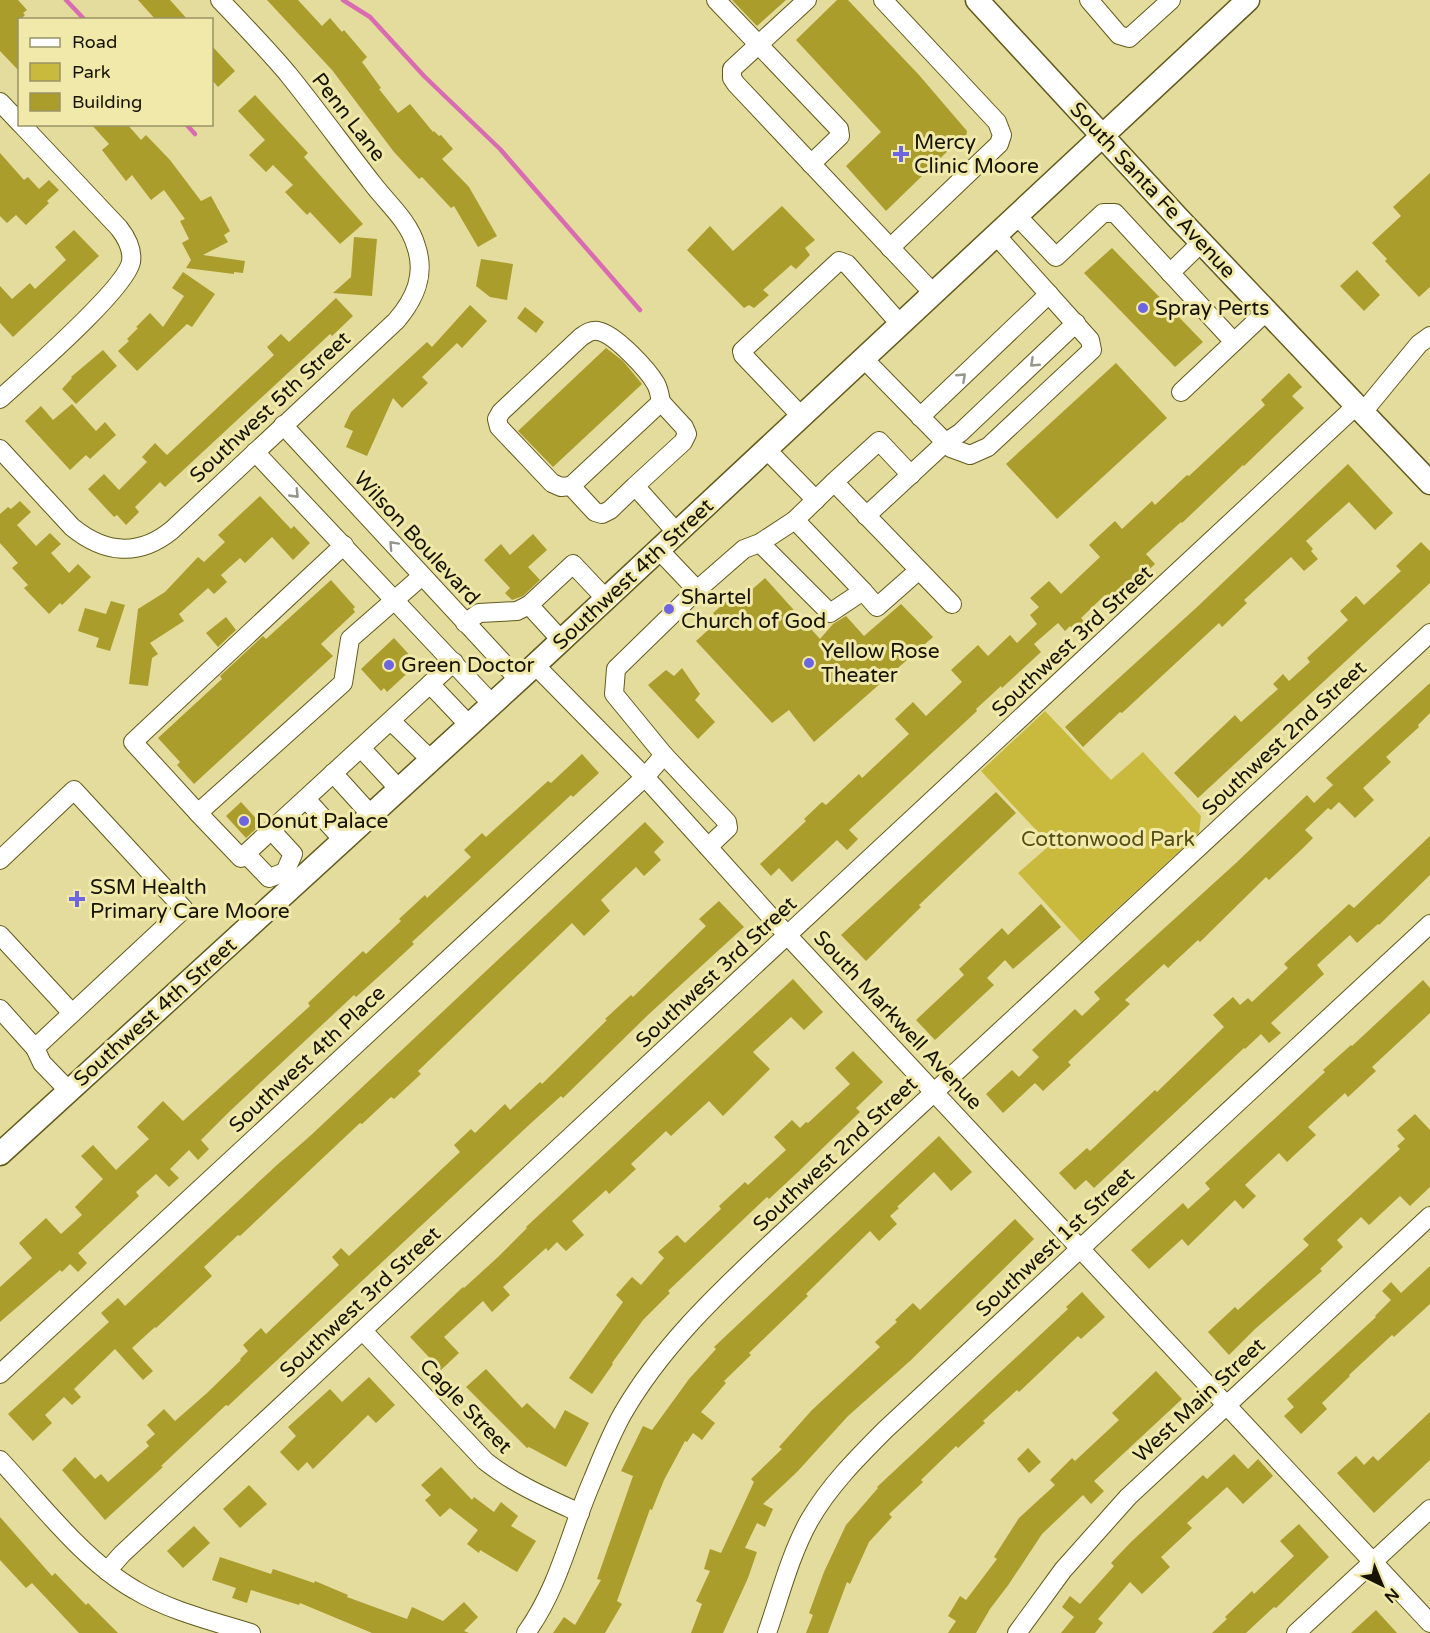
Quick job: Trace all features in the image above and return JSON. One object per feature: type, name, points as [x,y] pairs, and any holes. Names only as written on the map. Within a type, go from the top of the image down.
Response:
[{"type":"main road","name":"South Santa Fe Avenue","points":[[977,0],[1102,136],[1430,483]]},
{"type":"main road","name":"Southwest 4th Street","points":[[0,1154],[69,1091],[290,878],[343,840],[519,680],[1248,0]]},
{"type":"street","name":"Penn Lane","points":[[220,0],[292,79],[380,194],[407,225],[417,246],[420,273]]},
{"type":"street","points":[[716,0],[839,129],[840,136],[811,164]]},
{"type":"street","points":[[807,0],[732,69],[732,78],[934,294]]},
{"type":"street","points":[[883,0],[997,122],[1002,135],[999,144],[890,248]]},
{"type":"street","points":[[1094,2],[1119,35],[1129,38],[1171,0]]},
{"type":"street","points":[[0,102],[18,122]]},
{"type":"street","points":[[0,399],[110,294],[127,272],[131,262],[131,252],[119,228],[22,126]]},
{"type":"street","points":[[1017,216],[1056,257],[1103,213],[1115,213],[1234,342]]},
{"type":"street","points":[[864,359],[951,448],[970,455],[988,447],[1092,350],[1090,340],[1002,242],[999,233]]},
{"type":"street","points":[[1170,273],[1202,242]]},
{"type":"street","points":[[802,417],[743,355],[742,351],[839,261],[847,264],[901,325]]},
{"type":"street","name":"Southwest 5th Street","points":[[0,449],[72,527],[85,538],[109,547],[127,549],[150,544],[163,537],[396,321],[409,306],[415,294],[420,273]]},
{"type":"street","points":[[920,417],[1049,294]]},
{"type":"street","points":[[1182,392],[1268,310]]},
{"type":"street","points":[[866,516],[946,442],[960,433],[1076,323]]},
{"type":"street","points":[[571,486],[595,512],[602,514],[610,510],[683,442],[687,434],[684,427],[661,402],[657,386],[651,377],[614,338],[600,331],[591,331],[581,337],[525,389],[501,412],[497,419],[499,427],[552,483],[561,487],[571,486],[661,402]]},
{"type":"street","name":"Southwest 3rd Street","points":[[106,1571],[788,936],[1360,409],[1419,344],[1430,336]]},
{"type":"street","name":"Wilson Boulevard","points":[[283,426],[519,680]]},
{"type":"street","points":[[708,847],[728,828],[727,822],[664,755],[614,694],[616,669],[697,590],[744,549],[760,543],[795,520],[879,441],[911,475]]},
{"type":"street","points":[[767,450],[816,500]]},
{"type":"street","points":[[255,452],[492,704]]},
{"type":"street","points":[[834,482],[952,604]]},
{"type":"street","points":[[635,486],[677,533]]},
{"type":"street","points":[[795,520],[877,607],[919,570]]},
{"type":"street","points":[[760,543],[830,613],[863,591]]},
{"type":"street","points":[[344,545],[133,742],[198,813],[242,858],[454,662]]},
{"type":"street","points":[[659,550],[697,590]]},
{"type":"street","points":[[465,623],[479,613],[516,611],[529,605],[573,564],[606,599]]},
{"type":"street","points":[[198,813],[343,683],[350,639],[422,576]]},
{"type":"street","points":[[529,605],[561,640]]},
{"type":"street","name":"Southwest 2nd Street","points":[[526,1633],[550,1596],[592,1481],[623,1413],[669,1347],[724,1288],[1430,633]]},
{"type":"street","name":"South Markwell Avenue","points":[[535,665],[645,777],[788,936],[1430,1623]]},
{"type":"street","points":[[430,684],[469,725]]},
{"type":"street","points":[[391,721],[431,760]]},
{"type":"street","points":[[361,748],[399,789]]},
{"type":"street","name":"Southwest 4th Place","points":[[0,1374],[645,777],[664,755]]},
{"type":"street","points":[[333,773],[370,815]]},
{"type":"street","points":[[0,860],[74,790],[184,909],[35,1048]]},
{"type":"street","points":[[306,799],[343,840]]},
{"type":"street","points":[[246,854],[269,878],[290,878],[292,854],[271,830]]},
{"type":"street","name":"Southwest 1st Street","points":[[767,1633],[808,1522],[848,1467],[885,1429],[1430,924]]},
{"type":"street","points":[[0,935],[72,1013]]},
{"type":"street","points":[[0,1009],[35,1048],[42,1063],[69,1091]]},
{"type":"street","name":"West Main Street","points":[[1017,1633],[1041,1597],[1087,1541],[1128,1497],[1430,1216]]},
{"type":"street","name":"Cagle Street","points":[[363,1331],[485,1461],[529,1490],[580,1513]]},
{"type":"street","points":[[0,1460],[106,1571],[137,1592],[159,1602],[251,1633]]},
{"type":"street","points":[[1296,1633],[1430,1509]]},
{"type":"green space","name":"Cottonwood Park","points":[[1045,711],[1111,780],[1143,752],[1201,816],[1199,833],[1081,942],[1018,873],[1050,845],[981,771]]},
{"type":"building","points":[[0,0],[18,0],[27,10],[23,13],[25,15],[22,18],[18,18],[18,70],[0,51]]},
{"type":"building","points":[[138,0],[170,0],[186,18],[154,18]]},
{"type":"building","points":[[267,0],[298,0],[322,26],[330,18],[342,32],[344,30],[367,57],[362,62],[398,113],[410,104],[433,132],[441,135],[453,149],[442,159],[469,187],[497,236],[478,247],[454,206],[451,208],[394,152],[332,70]]},
{"type":"building","points":[[732,0],[786,0],[757,26]]},
{"type":"building","points":[[837,0],[848,0],[919,75],[967,131],[966,138],[957,142],[886,211],[846,166],[881,132],[796,40]]},
{"type":"building","points":[[213,47],[235,71],[218,87],[213,81]]},
{"type":"building","points":[[255,95],[308,153],[304,157],[363,224],[340,244],[310,212],[307,215],[285,192],[293,185],[273,165],[266,172],[249,155],[265,140],[238,111]]},
{"type":"building","points":[[93,126],[129,126],[141,140],[146,135],[170,160],[201,201],[211,196],[230,231],[224,235],[228,242],[203,255],[245,261],[243,273],[186,268],[191,260],[182,243],[189,239],[180,221],[185,219],[164,190],[151,200],[132,175],[126,181],[102,150],[109,144]]},
{"type":"building","points":[[0,153],[24,180],[28,177],[39,189],[49,180],[59,190],[26,225],[16,215],[7,223],[0,216]]},
{"type":"building","points":[[1430,173],[1430,287],[1419,297],[1385,261],[1387,259],[1372,243],[1401,216],[1393,207]]},
{"type":"building","points":[[782,206],[815,240],[805,248],[810,255],[796,269],[791,265],[763,290],[769,295],[754,308],[749,305],[744,308],[687,250],[710,226],[733,251]]},
{"type":"building","points":[[74,230],[99,256],[13,337],[0,323],[0,286],[12,299],[30,283],[35,289],[66,260],[55,247]]},
{"type":"building","points":[[354,237],[377,239],[372,296],[333,293],[351,277]]},
{"type":"building","name":"Spray Perts","points":[[1112,248],[1203,342],[1175,367],[1084,273]]},
{"type":"building","points":[[481,259],[513,264],[507,300],[490,297],[476,286]]},
{"type":"building","points":[[1357,270],[1380,295],[1364,311],[1340,286]]},
{"type":"building","points":[[183,272],[215,294],[192,327],[187,324],[137,371],[118,351],[129,341],[127,339],[138,328],[136,327],[150,313],[163,327],[184,296],[172,288]]},
{"type":"building","points":[[336,298],[353,316],[332,336],[330,334],[165,487],[160,482],[135,507],[139,512],[126,525],[117,515],[114,517],[88,489],[104,474],[119,490],[147,462],[142,457],[155,443],[167,455],[274,355],[267,347],[281,334],[289,342]]},
{"type":"building","points":[[470,305],[487,321],[462,348],[457,343],[422,377],[428,383],[402,408],[393,398],[367,456],[346,447],[353,431],[344,427],[351,412],[427,342],[432,347]]},
{"type":"building","points":[[525,307],[544,322],[536,333],[517,318]]},
{"type":"building","points":[[606,348],[623,361],[642,384],[553,467],[518,431]]},
{"type":"building","points":[[103,350],[117,366],[76,404],[62,389],[71,377]]},
{"type":"building","points":[[1116,363],[1167,418],[1057,519],[1006,464]]},
{"type":"building","points":[[1289,373],[1302,387],[1292,396],[1304,408],[1244,466],[1146,554],[1155,564],[1113,603],[1105,595],[1081,618],[1088,626],[1078,635],[1070,626],[1065,631],[1058,623],[1034,644],[1041,652],[976,709],[977,711],[849,830],[858,839],[847,850],[837,840],[792,882],[779,868],[771,876],[760,864],[806,821],[804,819],[822,802],[826,805],[859,774],[862,778],[909,734],[895,719],[913,702],[926,716],[962,682],[951,670],[978,645],[988,656],[1010,635],[1017,643],[1037,624],[1030,615],[1039,607],[1030,598],[1049,581],[1061,594],[1100,557],[1089,545],[1115,521],[1122,529],[1152,501],[1155,505],[1187,475],[1189,476],[1265,405],[1261,400]]},
{"type":"building","points":[[72,404],[96,431],[105,422],[116,435],[90,459],[86,455],[70,470],[25,421],[41,406],[53,420]]},
{"type":"building","points":[[1348,464],[1393,513],[1375,530],[1349,502],[1306,541],[1318,559],[1304,571],[1291,557],[1244,600],[1247,603],[1222,627],[1219,623],[1083,747],[1065,727],[1196,608]]},
{"type":"building","points":[[260,496],[291,529],[294,526],[310,543],[293,560],[272,537],[245,563],[240,558],[221,575],[227,582],[214,594],[208,588],[179,614],[184,621],[150,643],[158,654],[152,658],[148,686],[129,684],[138,609],[165,592],[198,557],[204,562],[225,542],[218,535]]},
{"type":"building","points":[[20,501],[31,512],[17,525],[36,546],[50,533],[61,544],[51,553],[69,573],[78,564],[91,577],[62,605],[60,603],[49,614],[24,588],[28,585],[12,568],[18,563],[0,543],[0,514],[8,507],[11,509]]},
{"type":"building","points":[[533,534],[547,550],[528,567],[540,580],[523,596],[512,600],[505,593],[510,588],[484,560],[501,544],[510,555]]},
{"type":"building","points":[[1421,542],[1430,551],[1430,583],[1198,798],[1174,773],[1235,715],[1241,722],[1278,689],[1273,684],[1283,674],[1289,681],[1310,662],[1307,658],[1348,620],[1340,611],[1356,596],[1364,605],[1401,571],[1396,566]]},
{"type":"building","name":"Yellow Rose Theater","points":[[765,578],[820,639],[833,624],[846,616],[864,636],[901,604],[933,637],[814,742],[789,710],[772,723],[696,641],[719,620],[713,613],[736,593],[741,599]]},
{"type":"building","points":[[331,580],[355,607],[353,609],[355,612],[321,644],[333,656],[194,784],[177,765],[180,762],[158,738],[222,679],[220,676],[263,636],[266,639]]},
{"type":"building","points":[[111,601],[125,605],[110,651],[96,647],[99,638],[78,631],[85,608],[106,614]]},
{"type":"building","points":[[226,617],[236,630],[218,647],[206,633]]},
{"type":"building","name":"Green Doctor","points":[[394,638],[414,660],[411,663],[414,667],[387,692],[384,688],[381,691],[361,669]]},
{"type":"building","points":[[682,668],[700,694],[695,700],[715,722],[698,739],[648,685],[666,670],[674,676]]},
{"type":"building","points":[[1430,683],[1430,713],[1418,725],[1419,727],[1386,757],[1391,762],[1363,788],[1374,800],[1355,818],[1339,802],[1331,810],[1328,808],[1305,830],[1313,838],[1300,851],[1269,880],[1266,877],[1200,942],[1198,940],[1168,968],[1164,964],[1125,1000],[1130,1004],[1068,1062],[1071,1065],[1043,1091],[1035,1083],[1003,1113],[986,1094],[1012,1070],[1019,1077],[1039,1057],[1032,1050],[1075,1009],[1082,1016],[1100,999],[1094,992],[1307,795],[1314,803],[1333,785],[1326,778]]},
{"type":"building","points":[[582,754],[599,773],[573,797],[571,795],[412,942],[414,944],[356,997],[354,995],[230,1111],[201,1140],[209,1149],[198,1160],[189,1150],[170,1169],[179,1178],[169,1187],[156,1174],[136,1192],[139,1196],[78,1253],[87,1263],[78,1272],[70,1264],[62,1272],[60,1270],[0,1322],[0,1287],[32,1258],[19,1243],[46,1218],[61,1234],[82,1215],[75,1207],[103,1179],[81,1156],[93,1145],[116,1170],[149,1139],[137,1127],[163,1101],[183,1121],[310,1006],[308,1003],[363,951],[366,954],[401,921],[399,919],[425,895],[427,898],[471,857],[464,850],[482,833],[486,837],[548,781],[551,783]]},
{"type":"building","points":[[996,792],[1016,813],[919,905],[921,907],[866,961],[841,935]]},
{"type":"building","name":"Donut Palace","points":[[241,802],[261,824],[246,838],[226,816]]},
{"type":"building","points":[[645,822],[664,842],[654,852],[661,860],[644,876],[636,867],[601,900],[610,911],[584,936],[572,923],[418,1071],[421,1074],[394,1099],[391,1097],[362,1124],[360,1123],[204,1267],[212,1276],[132,1348],[153,1371],[143,1380],[115,1349],[74,1389],[81,1397],[72,1405],[64,1397],[45,1415],[52,1423],[33,1441],[8,1414],[109,1322],[101,1313],[118,1298],[125,1306]]},
{"type":"building","points":[[1430,836],[1430,875],[1379,925],[1357,943],[1350,935],[1317,965],[1324,974],[1271,1023],[1281,1033],[1269,1043],[1261,1034],[1094,1188],[1086,1180],[1075,1190],[1059,1173],[1087,1148],[1090,1151],[1155,1090],[1157,1092],[1224,1027],[1213,1015],[1233,997],[1240,1005],[1248,998],[1252,1002],[1288,968],[1284,964],[1349,904],[1354,908]]},
{"type":"building","points":[[719,901],[744,927],[649,1014],[563,1098],[561,1096],[530,1124],[105,1520],[62,1470],[75,1457],[95,1479],[101,1474],[108,1482],[149,1446],[146,1442],[155,1434],[147,1425],[164,1409],[175,1421],[207,1393],[248,1351],[243,1345],[261,1328],[266,1334],[339,1265],[332,1257],[341,1248],[349,1256],[460,1152],[454,1145],[471,1129],[475,1133],[505,1104],[510,1110],[540,1082],[542,1084],[607,1020],[605,1019],[631,995],[633,997],[706,926],[699,919]]},
{"type":"building","points":[[1041,904],[1061,927],[1013,969],[1005,960],[987,978],[994,985],[935,1040],[916,1020],[964,975],[959,969],[1002,928],[1008,935]]},
{"type":"building","points":[[793,979],[823,1012],[804,1030],[791,1017],[753,1052],[770,1069],[723,1116],[709,1101],[671,1136],[666,1131],[631,1164],[636,1169],[609,1194],[606,1190],[572,1221],[584,1235],[566,1251],[557,1242],[548,1251],[546,1248],[503,1287],[510,1295],[492,1312],[483,1301],[444,1337],[459,1353],[441,1370],[410,1337]]},
{"type":"building","points":[[1423,980],[1430,988],[1430,1013],[1372,1067],[1376,1071],[1348,1097],[1345,1093],[1308,1127],[1316,1135],[1287,1162],[1279,1153],[1245,1185],[1256,1196],[1243,1209],[1235,1200],[1188,1246],[1182,1239],[1149,1269],[1131,1250],[1183,1203],[1188,1209],[1210,1189],[1205,1183],[1325,1072],[1323,1070]]},
{"type":"building","points":[[853,1051],[883,1082],[856,1108],[860,1112],[668,1291],[670,1293],[643,1320],[592,1394],[569,1378],[623,1302],[616,1295],[632,1277],[641,1285],[664,1258],[658,1252],[677,1235],[685,1243],[721,1209],[719,1206],[745,1182],[748,1185],[786,1150],[774,1137],[792,1120],[800,1128],[806,1122],[808,1123],[850,1084],[835,1068]]},
{"type":"building","points":[[1415,1114],[1430,1130],[1430,1187],[1410,1206],[1400,1196],[1369,1225],[1361,1217],[1337,1240],[1343,1247],[1320,1269],[1322,1271],[1255,1329],[1229,1355],[1208,1332],[1235,1307],[1238,1310],[1309,1245],[1303,1239],[1400,1149],[1397,1146],[1405,1139],[1397,1130]]},
{"type":"building","points":[[939,1136],[972,1172],[951,1191],[934,1172],[890,1216],[897,1224],[879,1241],[870,1231],[749,1353],[751,1355],[724,1381],[726,1383],[701,1412],[715,1423],[702,1440],[693,1433],[687,1442],[685,1441],[664,1480],[652,1510],[650,1509],[617,1601],[622,1604],[605,1633],[553,1633],[564,1617],[575,1625],[601,1580],[597,1579],[633,1476],[621,1471],[643,1426],[652,1430],[689,1379],[716,1349],[714,1347]]},
{"type":"building","points":[[1015,1219],[1034,1239],[910,1361],[848,1416],[797,1472],[763,1504],[773,1509],[765,1527],[757,1523],[745,1548],[757,1552],[723,1633],[691,1633],[702,1604],[696,1601],[710,1571],[704,1569],[710,1549],[721,1553],[754,1482],[751,1479],[782,1449],[779,1447],[812,1410],[880,1347],[875,1342],[897,1322],[895,1320],[913,1303],[920,1310]]},
{"type":"building","points":[[1430,1266],[1430,1304],[1349,1375],[1322,1403],[1327,1409],[1301,1434],[1284,1416],[1294,1407],[1287,1399],[1376,1317],[1391,1300],[1382,1291],[1391,1282],[1401,1293]]},
{"type":"building","points":[[1082,1292],[1105,1317],[1081,1339],[1078,1336],[1019,1392],[1017,1390],[983,1421],[985,1423],[958,1448],[956,1446],[921,1480],[923,1482],[889,1514],[892,1517],[869,1542],[850,1584],[847,1582],[828,1633],[806,1633],[813,1615],[809,1613],[824,1572],[846,1525],[877,1487],[1068,1309],[1066,1307]]},
{"type":"building","points":[[486,1369],[522,1408],[527,1403],[555,1429],[565,1410],[589,1423],[566,1467],[527,1448],[466,1387]]},
{"type":"building","points":[[1156,1371],[1182,1399],[1094,1481],[1104,1491],[1091,1504],[1083,1495],[1042,1534],[976,1633],[948,1633],[956,1621],[948,1616],[960,1596],[966,1600],[997,1559],[994,1557],[1019,1518],[1055,1485],[1050,1480],[1072,1458],[1075,1461],[1119,1420],[1112,1413]]},
{"type":"building","points":[[369,1377],[395,1405],[376,1423],[368,1415],[313,1469],[307,1462],[298,1471],[280,1452],[296,1436],[288,1427],[330,1389],[342,1402]]},
{"type":"building","points":[[1430,1412],[1430,1460],[1374,1513],[1337,1473],[1356,1456],[1364,1465],[1373,1456],[1378,1461]]},
{"type":"building","points":[[1028,1448],[1041,1462],[1029,1473],[1017,1459]]},
{"type":"building","points":[[1234,1454],[1248,1469],[1258,1459],[1273,1476],[1243,1504],[1227,1487],[1187,1523],[1192,1528],[1161,1557],[1170,1567],[1142,1594],[1130,1582],[1098,1619],[1103,1623],[1095,1633],[1061,1633],[1074,1617],[1062,1607],[1070,1596],[1080,1604],[1114,1566],[1111,1563],[1131,1542],[1203,1475],[1207,1479]]},
{"type":"building","points":[[441,1467],[472,1500],[474,1497],[494,1512],[501,1502],[518,1516],[511,1526],[536,1541],[517,1572],[480,1550],[479,1553],[467,1544],[478,1530],[450,1508],[440,1517],[425,1500],[431,1495],[421,1485]]},
{"type":"building","points":[[249,1485],[267,1504],[240,1528],[223,1509]]},
{"type":"building","points":[[0,1517],[52,1576],[55,1573],[118,1633],[79,1633],[32,1583],[26,1588],[0,1560]]},
{"type":"building","points":[[1299,1524],[1329,1557],[1276,1608],[1274,1607],[1246,1633],[1212,1633],[1252,1591],[1254,1594],[1294,1556],[1280,1541]]},
{"type":"building","points":[[194,1526],[210,1543],[183,1568],[167,1551]]},
{"type":"building","points":[[220,1557],[271,1574],[273,1569],[314,1583],[315,1581],[348,1595],[347,1597],[407,1619],[412,1607],[443,1621],[464,1602],[478,1617],[464,1631],[469,1633],[372,1633],[300,1603],[299,1605],[251,1590],[247,1603],[232,1598],[236,1588],[212,1580]]},
{"type":"building","points":[[1376,1610],[1397,1633],[1351,1633]]},
{"type":"waterway","points":[[66,0],[83,18]]},
{"type":"waterway","points":[[343,0],[370,17],[424,76],[500,149],[640,310]]},
{"type":"waterway","points":[[188,126],[195,134]]},
{"type":"place","name":"Mercy Clinic Moore","points":[[901,154]]},
{"type":"place","name":"Spray Perts","points":[[1143,308]]},
{"type":"place","name":"Shartel Church of God","points":[[669,609]]},
{"type":"place","name":"Yellow Rose Theater","points":[[809,663]]},
{"type":"place","name":"Green Doctor","points":[[389,665]]},
{"type":"place","name":"Donut Palace","points":[[244,821]]},
{"type":"place","name":"SSM Health Primary Care Moore","points":[[77,899]]}]
